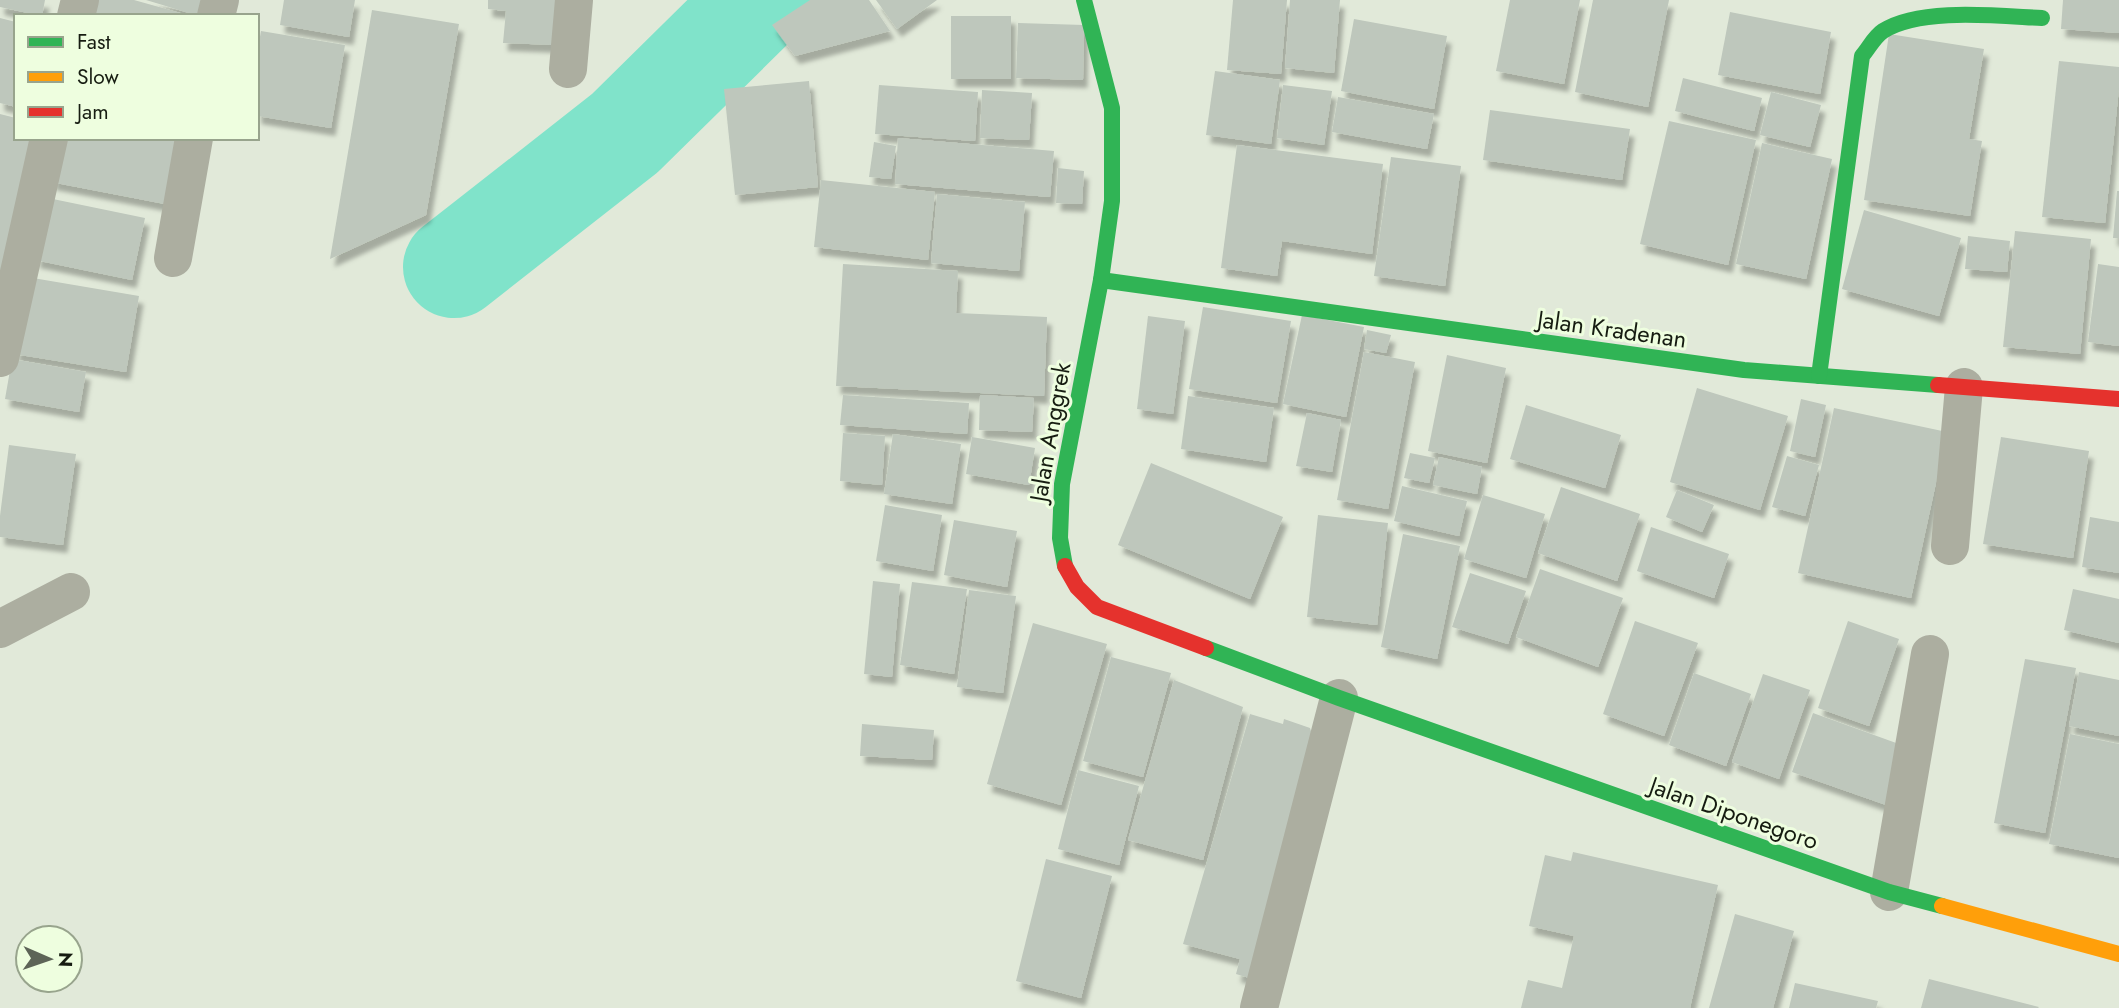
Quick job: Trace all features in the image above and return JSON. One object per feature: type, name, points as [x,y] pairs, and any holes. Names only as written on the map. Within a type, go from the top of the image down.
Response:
[{"type":"street","points":[[568,69],[574,0]]},
{"type":"street","name":"Jalan Anggrek","points":[[1090,3],[1112,108],[1112,201],[1101,280],[1061,496],[1059,519],[1062,556],[1075,586],[1097,607],[1339,698]]},
{"type":"street","points":[[1819,376],[1862,57],[1882,32],[1909,19],[1968,16],[2042,18]]},
{"type":"street","points":[[0,358],[49,140]]},
{"type":"street","points":[[173,258],[194,140]]},
{"type":"street","name":"Jalan Kradenan","points":[[1101,280],[1745,370],[1965,387],[2118,391]]},
{"type":"street","points":[[1950,546],[1965,387]]},
{"type":"street","points":[[0,629],[71,592]]},
{"type":"street","points":[[1889,892],[1930,654]]},
{"type":"street","points":[[1259,1008],[1339,698]]},
{"type":"street","name":"Jalan Diponegoro","points":[[1339,698],[1889,892],[2119,954]]},
{"type":"building","points":[[0,0],[45,0],[42,14],[0,7]]},
{"type":"building","points":[[88,0],[134,0],[184,14],[84,14]]},
{"type":"building","points":[[146,0],[205,0],[200,14]]},
{"type":"building","points":[[284,0],[355,0],[349,37],[280,25]]},
{"type":"building","points":[[488,0],[559,0],[556,45],[503,43],[506,11],[488,9]]},
{"type":"building","points":[[810,0],[869,0],[890,31],[795,56],[772,25]]},
{"type":"building","points":[[876,0],[937,0],[897,29]]},
{"type":"building","points":[[1233,0],[1287,0],[1281,74],[1227,70]]},
{"type":"building","points":[[1290,0],[1340,0],[1334,73],[1285,68]]},
{"type":"building","points":[[1510,0],[1580,0],[1564,84],[1496,71]]},
{"type":"building","points":[[1593,0],[1669,0],[1648,107],[1575,92]]},
{"type":"building","points":[[2063,0],[2119,0],[2119,33],[2061,29]]},
{"type":"building","points":[[372,10],[459,24],[426,215],[330,259]]},
{"type":"building","points":[[1730,12],[1831,32],[1820,94],[1718,75]]},
{"type":"building","points":[[951,16],[1011,16],[1011,79],[951,79]]},
{"type":"building","points":[[0,18],[14,22],[14,106],[0,103]]},
{"type":"building","points":[[1354,19],[1447,36],[1434,109],[1341,91]]},
{"type":"building","points":[[1018,23],[1084,25],[1083,80],[1016,78]]},
{"type":"building","points":[[261,31],[345,45],[331,128],[259,116]]},
{"type":"building","points":[[1889,34],[1984,49],[1969,139],[1982,141],[1970,216],[1864,200]]},
{"type":"building","points":[[2059,61],[2119,67],[2105,223],[2042,217]]},
{"type":"building","points":[[1215,71],[1280,80],[1271,144],[1206,135]]},
{"type":"building","points":[[1683,78],[1762,98],[1754,131],[1675,111]]},
{"type":"building","points":[[809,81],[818,187],[735,195],[724,89]]},
{"type":"building","points":[[879,85],[978,92],[975,141],[875,134]]},
{"type":"building","points":[[1283,85],[1332,91],[1324,145],[1277,138]]},
{"type":"building","points":[[982,90],[1032,93],[1029,140],[980,138]]},
{"type":"building","points":[[1771,92],[1821,105],[1810,147],[1760,135]]},
{"type":"building","points":[[1338,97],[1434,114],[1427,149],[1332,132]]},
{"type":"building","points":[[1490,110],[1630,129],[1622,180],[1483,160]]},
{"type":"building","points":[[0,114],[14,118],[14,140],[43,140],[0,294]]},
{"type":"building","points":[[1669,121],[1756,140],[1728,265],[1640,244]]},
{"type":"building","points":[[898,138],[1054,151],[1050,197],[895,184]]},
{"type":"building","points":[[59,140],[183,140],[170,205],[51,182]]},
{"type":"building","points":[[874,142],[896,146],[891,179],[869,177]]},
{"type":"building","points":[[1762,143],[1832,159],[1806,279],[1736,264]]},
{"type":"building","points":[[1237,145],[1383,164],[1372,254],[1282,241],[1277,276],[1221,268]]},
{"type":"building","points":[[1391,157],[1461,166],[1445,286],[1374,276]]},
{"type":"building","points":[[1058,168],[1084,171],[1082,204],[1056,203]]},
{"type":"building","points":[[821,180],[935,192],[928,260],[814,247]]},
{"type":"building","points":[[2117,191],[2119,238],[2113,238]]},
{"type":"building","points":[[937,194],[1025,202],[1019,271],[931,263]]},
{"type":"building","points":[[48,198],[145,218],[132,280],[35,260]]},
{"type":"building","points":[[1864,210],[1961,238],[1939,316],[1842,289]]},
{"type":"building","points":[[2015,231],[2091,239],[2080,354],[2003,347]]},
{"type":"building","points":[[1968,236],[2010,241],[2007,272],[1965,269]]},
{"type":"building","points":[[843,264],[958,271],[956,313],[1047,317],[1044,396],[836,386]]},
{"type":"building","points":[[2098,264],[2119,267],[2119,346],[2088,342]]},
{"type":"building","points":[[27,277],[139,296],[126,372],[14,354]]},
{"type":"building","points":[[1203,307],[1291,321],[1277,403],[1189,389]]},
{"type":"building","points":[[1302,315],[1364,327],[1346,417],[1283,404]]},
{"type":"building","points":[[1148,316],[1185,321],[1173,414],[1137,409]]},
{"type":"building","points":[[1367,330],[1391,335],[1386,353],[1364,349]]},
{"type":"building","points":[[1364,352],[1415,362],[1388,509],[1337,500]]},
{"type":"building","points":[[1447,355],[1506,368],[1487,463],[1428,451]]},
{"type":"building","points":[[12,359],[86,372],[79,412],[5,399]]},
{"type":"building","points":[[1697,388],[1788,416],[1760,510],[1670,482]]},
{"type":"building","points":[[843,395],[969,403],[967,434],[840,425]]},
{"type":"building","points":[[980,395],[1034,398],[1032,432],[979,430]]},
{"type":"building","points":[[1188,396],[1274,408],[1266,462],[1181,449]]},
{"type":"building","points":[[1801,399],[1826,405],[1815,457],[1790,451]]},
{"type":"building","points":[[1526,405],[1621,435],[1605,488],[1510,459]]},
{"type":"building","points":[[1834,408],[1947,432],[1911,598],[1798,573]]},
{"type":"building","points":[[1307,413],[1341,420],[1332,472],[1296,466]]},
{"type":"building","points":[[843,433],[885,436],[882,485],[840,481]]},
{"type":"building","points":[[893,434],[961,444],[952,504],[884,494]]},
{"type":"building","points":[[972,437],[1035,448],[1029,485],[966,474]]},
{"type":"building","points":[[2001,437],[2089,451],[2073,558],[1983,544]]},
{"type":"building","points":[[9,445],[76,454],[63,545],[0,537]]},
{"type":"building","points":[[1410,453],[1435,458],[1429,483],[1404,478]]},
{"type":"building","points":[[1787,456],[1819,465],[1805,516],[1772,507]]},
{"type":"building","points":[[1439,457],[1482,467],[1477,494],[1433,485]]},
{"type":"building","points":[[1151,463],[1283,517],[1250,599],[1118,545]]},
{"type":"building","points":[[1402,486],[1467,501],[1459,536],[1394,521]]},
{"type":"building","points":[[1561,487],[1640,514],[1617,581],[1538,553]]},
{"type":"building","points":[[1677,490],[1714,505],[1702,532],[1666,517]]},
{"type":"building","points":[[1483,495],[1545,514],[1526,578],[1464,559]]},
{"type":"building","points":[[885,505],[942,515],[933,571],[876,561]]},
{"type":"building","points":[[1318,515],[1388,523],[1377,625],[1307,617]]},
{"type":"building","points":[[2090,517],[2119,522],[2119,573],[2082,567]]},
{"type":"building","points":[[954,520],[1017,531],[1007,587],[944,575]]},
{"type":"building","points":[[1651,527],[1729,554],[1714,598],[1637,571]]},
{"type":"building","points":[[1403,534],[1460,546],[1437,659],[1381,647]]},
{"type":"building","points":[[1540,569],[1623,598],[1598,667],[1516,637]]},
{"type":"building","points":[[1470,573],[1526,591],[1508,644],[1452,627]]},
{"type":"building","points":[[873,581],[900,584],[892,677],[864,674]]},
{"type":"building","points":[[912,582],[967,589],[954,674],[900,665]]},
{"type":"building","points":[[2073,589],[2119,599],[2119,643],[2064,630]]},
{"type":"building","points":[[969,590],[1016,596],[1003,693],[957,687]]},
{"type":"building","points":[[1635,621],[1698,643],[1664,736],[1603,714]]},
{"type":"building","points":[[1848,621],[1899,639],[1869,726],[1818,708]]},
{"type":"building","points":[[1033,623],[1107,644],[1061,805],[987,784]]},
{"type":"building","points":[[1111,657],[1171,673],[1143,777],[1083,761]]},
{"type":"building","points":[[2025,659],[2076,668],[2045,833],[1994,823]]},
{"type":"building","points":[[2079,672],[2119,680],[2119,736],[2069,726]]},
{"type":"building","points":[[1694,673],[1751,694],[1726,766],[1669,745]]},
{"type":"building","points":[[1763,674],[1810,690],[1779,779],[1732,762]]},
{"type":"building","points":[[1174,680],[1243,707],[1203,860],[1128,840]]},
{"type":"building","points":[[1813,713],[1910,748],[1889,806],[1792,772]]},
{"type":"building","points":[[1250,714],[1283,724],[1284,719],[1310,728],[1317,750],[1256,980],[1236,974],[1240,959],[1183,944]]},
{"type":"building","points":[[862,724],[934,730],[932,760],[860,756]]},
{"type":"building","points":[[2070,734],[2119,744],[2119,858],[2049,844]]},
{"type":"building","points":[[1078,770],[1139,786],[1119,865],[1058,849]]},
{"type":"building","points":[[1573,852],[1718,885],[1690,1008],[1521,1008],[1528,980],[1562,988],[1574,936],[1529,926],[1545,855],[1571,861]]},
{"type":"building","points":[[1046,859],[1112,876],[1081,998],[1016,981]]},
{"type":"building","points":[[1735,914],[1794,931],[1773,1008],[1709,1008]]},
{"type":"building","points":[[1929,979],[2039,1007],[1921,1008]]},
{"type":"building","points":[[1795,983],[1878,1001],[1876,1008],[1789,1008]]},
{"type":"waterway","points":[[454,267],[625,133],[760,0]]},
{"type":"traffic: fast","points":[[1065,566],[1060,538],[1062,484],[1101,280],[1112,201],[1112,108],[1084,0]]},
{"type":"traffic: fast","points":[[1819,376],[1862,56],[1883,31],[1899,23],[1917,19],[1960,15],[2042,18]]},
{"type":"traffic: fast","points":[[1101,280],[1744,370],[1938,385]]},
{"type":"traffic: fast","points":[[1206,648],[1339,698],[1889,892],[1942,906]]},
{"type":"traffic: slow","points":[[1942,906],[2119,954]]},
{"type":"traffic: jam","points":[[1938,385],[2119,399]]},
{"type":"traffic: jam","points":[[1065,566],[1077,587],[1097,607],[1206,648]]}]
